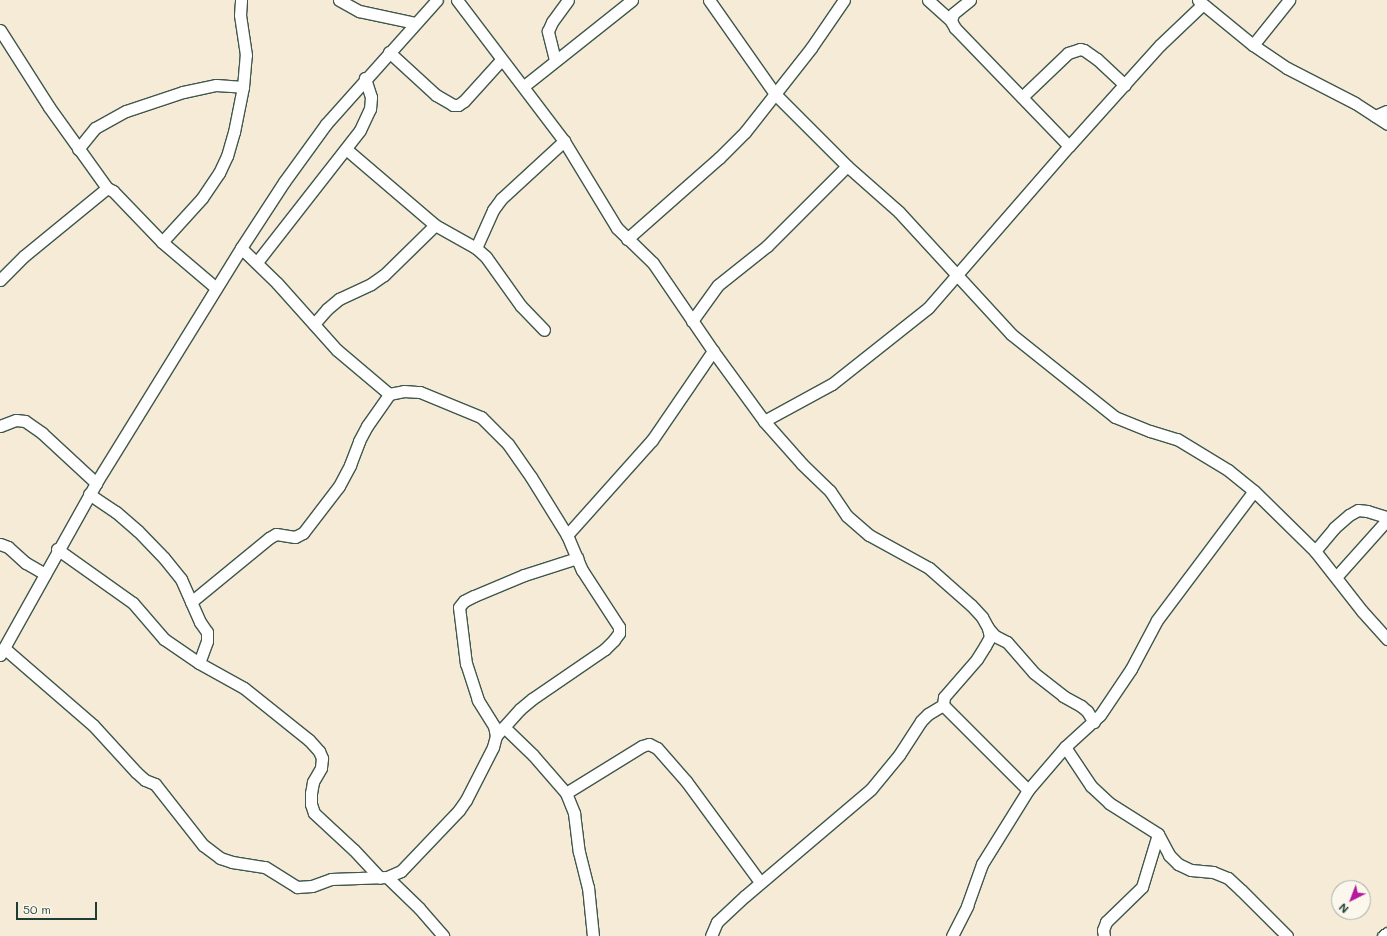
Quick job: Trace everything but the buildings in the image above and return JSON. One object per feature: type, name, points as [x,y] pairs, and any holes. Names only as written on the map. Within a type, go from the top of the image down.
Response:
[{"type":"street","points":[[162,242],[202,198],[219,173],[227,156],[234,132],[243,87],[246,55],[240,15],[241,0]]},
{"type":"street","points":[[339,0],[359,11],[414,24]]},
{"type":"street","points":[[191,602],[269,538],[276,534],[295,537],[303,533],[339,486],[350,465],[359,441],[388,394],[404,390],[420,392],[481,417],[508,444],[567,535],[577,558],[593,586],[616,620],[619,627],[619,633],[605,649],[532,699],[520,709],[496,736],[493,747],[466,800],[459,810],[401,871],[384,878],[331,879],[312,886],[297,887],[265,867],[232,862],[220,858],[203,845],[155,784],[145,780],[136,772],[93,725],[2,652],[57,549],[89,494],[241,248],[284,182],[321,130],[365,78],[437,0]]},
{"type":"street","points":[[458,0],[501,60],[524,86],[564,142],[618,228],[627,239],[653,263],[713,351],[764,421],[802,464],[830,491],[854,524],[869,535],[928,568],[971,605],[995,636],[1007,642],[1034,673],[1063,696],[1081,706],[1087,711],[1094,722]]},
{"type":"street","points":[[555,60],[548,31],[552,22],[568,0]]},
{"type":"street","points":[[524,86],[555,60],[599,28],[632,0]]},
{"type":"street","points":[[709,0],[775,94],[847,166],[899,212],[956,276],[1011,334],[1115,417],[1177,439],[1228,470],[1254,491],[1315,551],[1362,612],[1387,639]]},
{"type":"street","points":[[627,239],[719,158],[745,132],[815,42],[844,0]]},
{"type":"street","points":[[928,0],[951,21],[955,28],[986,62],[1022,96],[1069,146]]},
{"type":"street","points":[[951,21],[953,14],[970,0]]},
{"type":"street","points":[[1253,45],[1289,0]]},
{"type":"street","points":[[764,421],[832,384],[915,321],[1069,146],[1200,2],[1253,45],[1287,68],[1355,103],[1387,124]]},
{"type":"street","points":[[0,30],[49,107],[107,188],[113,191],[162,242],[216,288]]},
{"type":"street","points":[[1022,96],[1068,53],[1080,49],[1097,59],[1125,84]]},
{"type":"street","points":[[389,52],[436,95],[453,105],[458,105],[464,101],[501,60]]},
{"type":"street","points":[[257,262],[360,130],[370,108],[371,97],[365,78]]},
{"type":"street","points":[[78,149],[95,128],[126,111],[190,91],[216,85],[243,87]]},
{"type":"street","points":[[1375,116],[1387,111]]},
{"type":"street","points":[[476,248],[493,210],[501,199],[564,142]]},
{"type":"street","points":[[346,149],[435,224],[476,248],[496,268],[521,306],[544,330]]},
{"type":"street","points":[[692,320],[718,285],[767,246],[847,166]]},
{"type":"street","points":[[0,280],[24,256],[107,188]]},
{"type":"street","points":[[314,324],[327,309],[339,299],[371,284],[384,275],[435,224]]},
{"type":"street","points":[[241,248],[257,262],[337,350],[388,394]]},
{"type":"street","points":[[567,535],[652,440],[713,351]]},
{"type":"street","points":[[0,426],[16,420],[25,421],[42,432],[96,483]]},
{"type":"street","points":[[952,936],[966,906],[982,864],[1028,790],[1065,747],[1094,722],[1121,685],[1157,620],[1254,491]]},
{"type":"street","points":[[89,494],[116,512],[164,558],[181,579],[200,622],[207,632],[207,641],[199,663]]},
{"type":"street","points":[[1315,551],[1334,528],[1349,515],[1358,510],[1367,511],[1387,519],[1336,577]]},
{"type":"street","points":[[0,544],[8,547],[26,563],[45,574]]},
{"type":"street","points":[[57,549],[133,603],[164,639],[199,663],[244,688],[309,740],[319,751],[322,758],[322,768],[313,782],[311,793],[311,804],[314,813],[384,878],[419,908],[443,936]]},
{"type":"street","points":[[496,736],[494,726],[478,700],[466,664],[459,608],[464,601],[474,596],[524,575],[577,558]]},
{"type":"street","points":[[711,936],[718,922],[760,882],[872,789],[899,755],[921,721],[928,714],[942,705],[944,697],[977,659],[990,636],[988,628]]},
{"type":"street","points":[[942,705],[945,710],[1028,790]]},
{"type":"street","points":[[504,727],[534,755],[566,794],[574,813],[580,852],[588,887],[593,936]]},
{"type":"street","points":[[566,794],[642,746],[649,744],[657,748],[686,781],[760,882]]},
{"type":"street","points":[[1065,747],[1091,786],[1109,803],[1158,834],[1169,855],[1178,864],[1191,870],[1212,872],[1228,878],[1287,936]]},
{"type":"street","points":[[1104,936],[1103,930],[1106,922],[1142,887],[1158,834]]},
{"type":"street","points":[[1383,936],[1387,933]]}]
